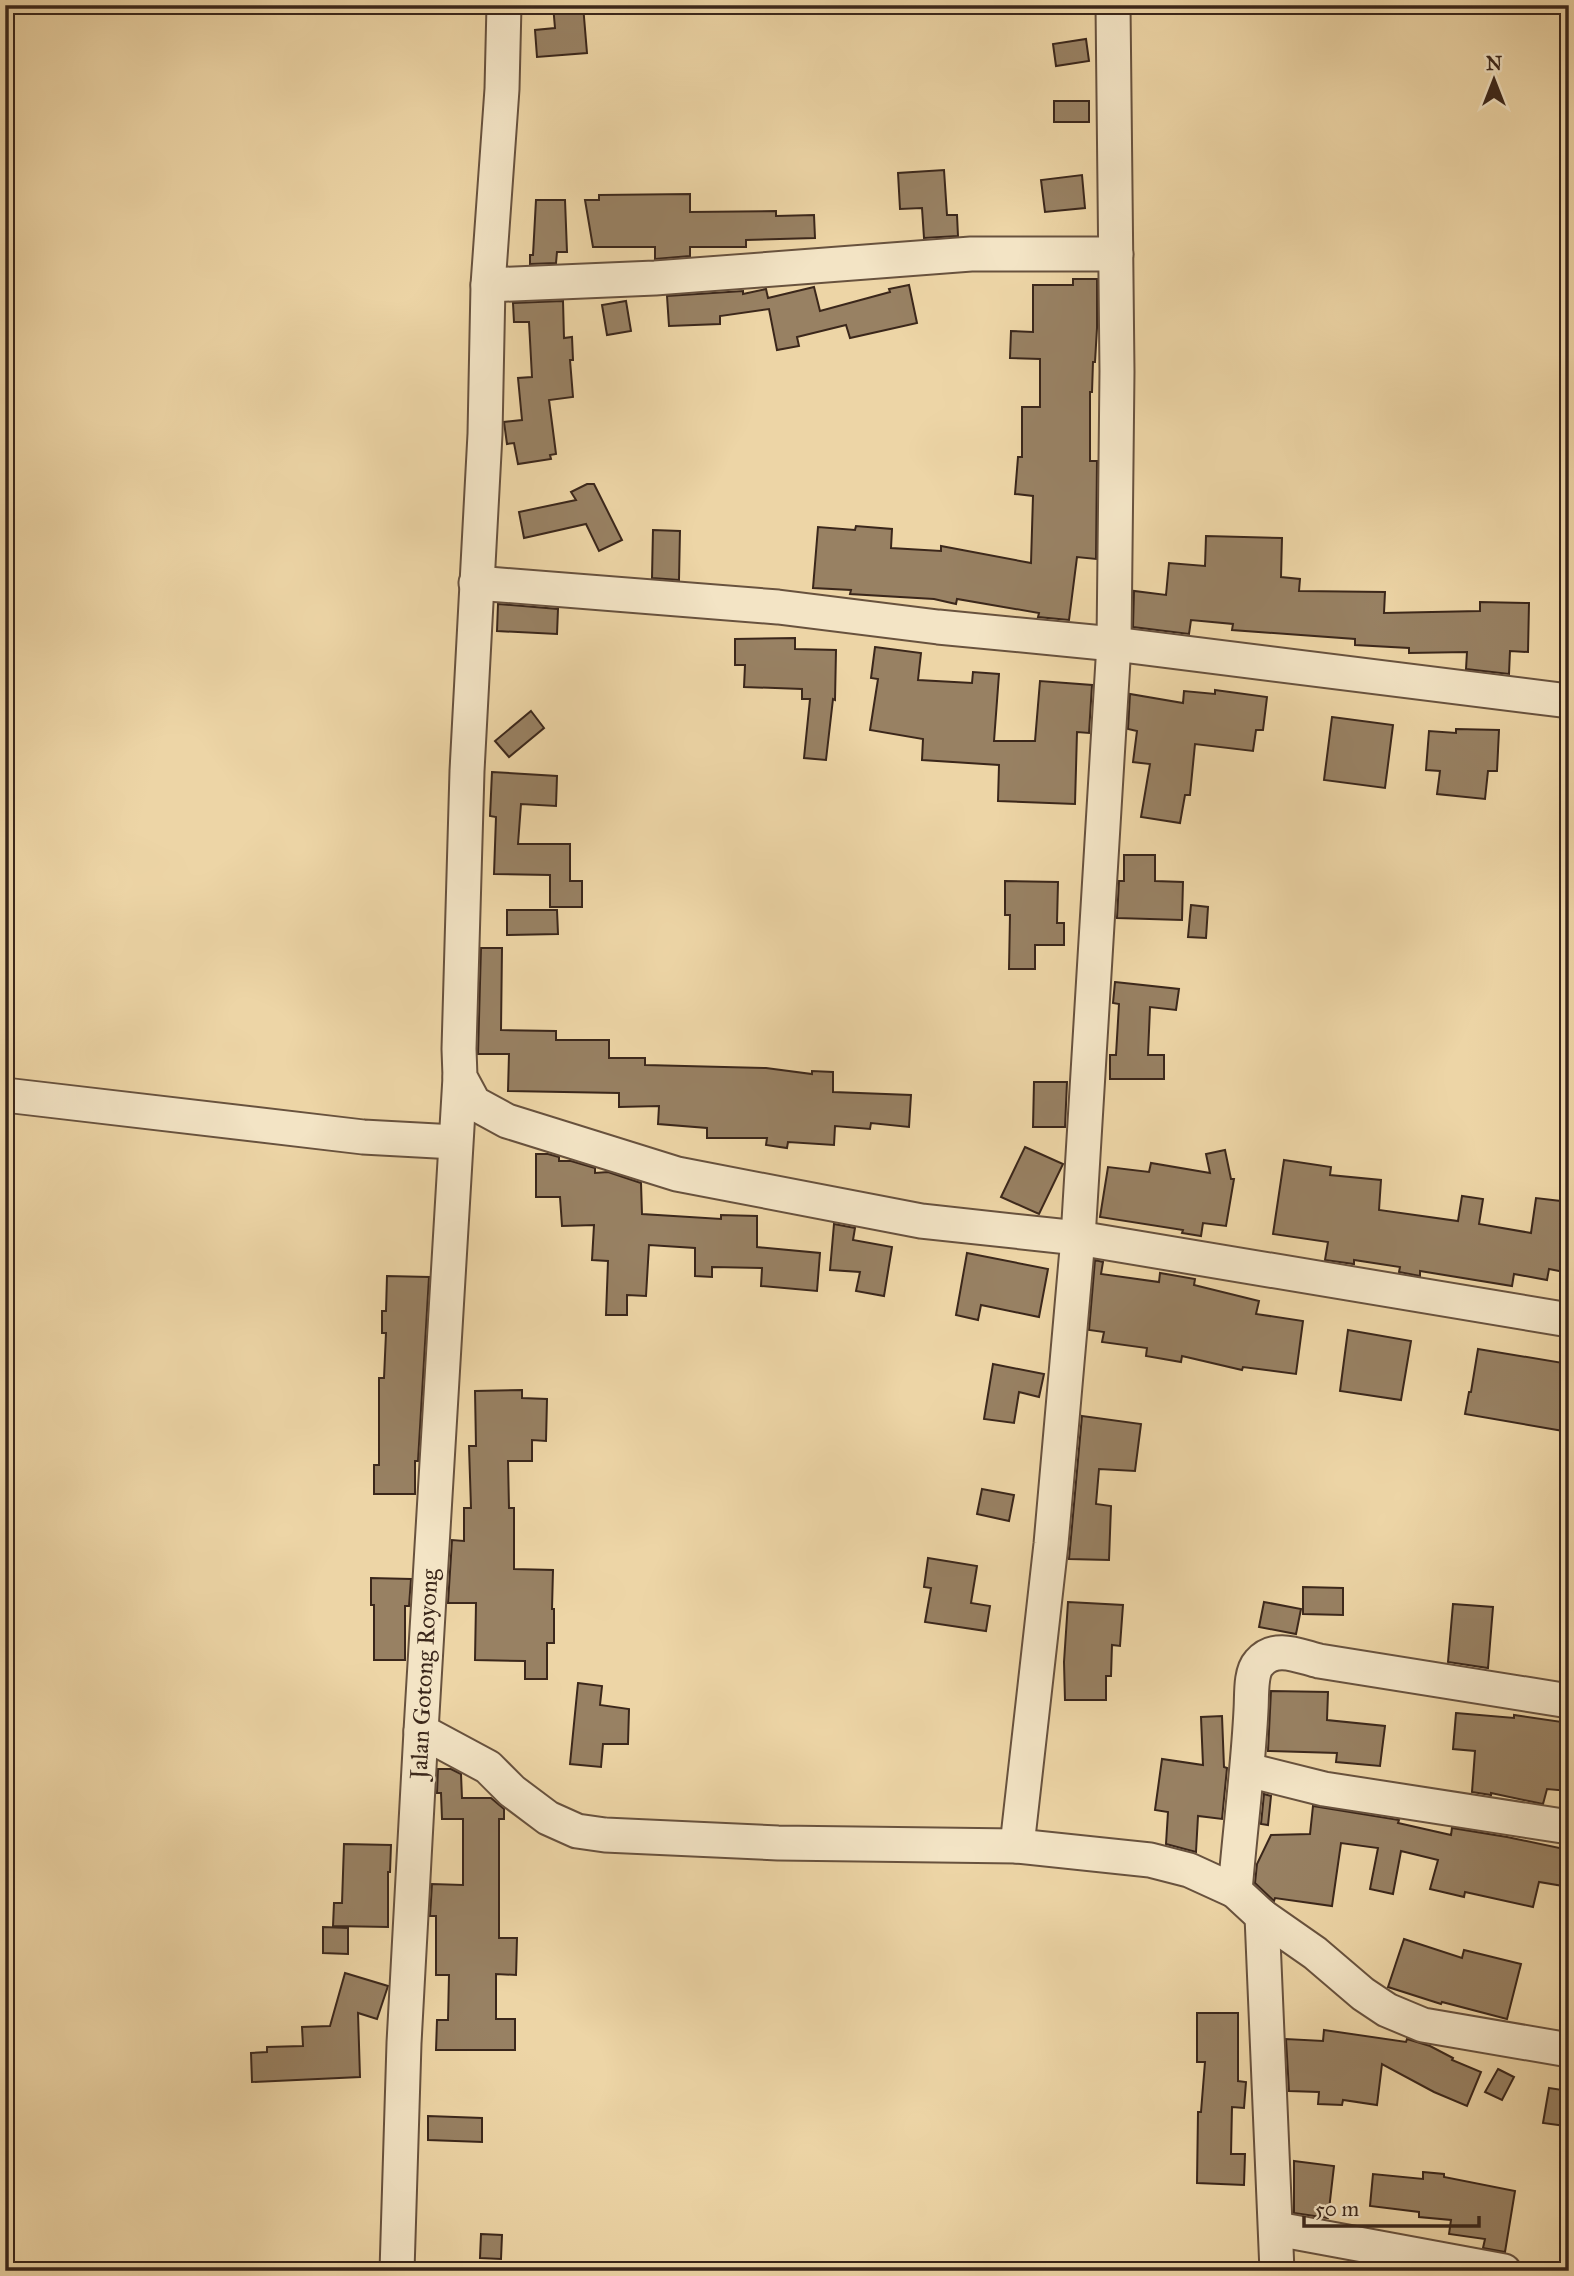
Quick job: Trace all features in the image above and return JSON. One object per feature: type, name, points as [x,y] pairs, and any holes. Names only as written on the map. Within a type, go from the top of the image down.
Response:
[{"type":"street","name":"Jalan Gotong Royong","points":[[397,2271],[404,2043],[460,1077],[467,771],[485,434],[488,285],[502,89],[504,5]]},
{"type":"street","points":[[1017,1846],[1051,1544],[1078,1238],[1114,644],[1116,254],[1113,5]]},
{"type":"street","points":[[488,285],[655,278],[971,254],[1116,254]]},
{"type":"street","points":[[476,583],[778,607],[938,627],[1114,644],[1569,701]]},
{"type":"street","points":[[460,1077],[474,1103],[507,1121],[677,1174],[921,1221],[1078,1238],[1569,1320]]},
{"type":"street","points":[[5,1095],[363,1137],[455,1142]]},
{"type":"street","points":[[1235,1891],[1248,1770],[1253,1681],[1257,1664],[1268,1656],[1284,1651],[1319,1661],[1569,1701]]},
{"type":"street","points":[[421,1731],[488,1768],[512,1791],[548,1818],[577,1831],[606,1835],[778,1843],[1017,1846],[1150,1860],[1189,1870],[1235,1891],[1262,1916],[1387,2010],[1423,2025],[1569,2050]]},
{"type":"street","points":[[1248,1770],[1324,1789],[1569,1827]]},
{"type":"street","points":[[1262,1916],[1277,2271]]},
{"type":"street","points":[[1277,2228],[1504,2271]]},
{"type":"building","points":[[553,5],[583,5],[587,53],[537,57],[535,30],[555,28]]},
{"type":"building","points":[[1086,39],[1089,61],[1056,66],[1053,44]]},
{"type":"building","points":[[1054,101],[1089,101],[1089,122],[1054,122]]},
{"type":"building","points":[[944,170],[947,215],[957,215],[958,236],[924,238],[922,208],[900,209],[898,173]]},
{"type":"building","points":[[1082,175],[1085,208],[1045,212],[1041,180]]},
{"type":"building","points":[[690,194],[690,212],[776,211],[776,216],[814,215],[815,238],[746,240],[746,247],[690,247],[690,256],[655,259],[655,247],[593,247],[585,200],[599,200],[599,195]]},
{"type":"building","points":[[536,200],[565,200],[567,252],[557,252],[556,263],[530,264],[530,255],[533,255]]},
{"type":"building","points":[[1073,279],[1097,279],[1095,362],[1090,392],[1090,461],[1097,461],[1096,559],[1077,557],[1069,620],[1038,617],[1039,613],[957,599],[956,604],[934,599],[850,594],[851,590],[813,588],[818,527],[892,529],[891,548],[941,551],[941,546],[1031,563],[1033,496],[1015,494],[1018,457],[1022,457],[1022,407],[1040,407],[1040,359],[1010,358],[1011,331],[1033,332],[1033,285],[1073,285]]},
{"type":"building","points":[[909,285],[917,323],[850,338],[846,325],[797,337],[799,346],[777,350],[769,309],[720,316],[720,324],[669,326],[667,296],[743,291],[743,294],[766,289],[768,298],[814,287],[820,311]]},
{"type":"building","points":[[563,301],[564,338],[572,337],[573,360],[570,360],[573,397],[549,400],[556,454],[550,455],[551,459],[518,464],[514,443],[507,444],[504,422],[522,420],[518,378],[532,377],[529,322],[514,322],[513,303]]},
{"type":"building","points":[[626,301],[631,331],[607,335],[602,305]]},
{"type":"building","points":[[587,484],[594,484],[622,540],[599,551],[586,524],[524,538],[519,512],[576,500],[571,492]]},
{"type":"building","points":[[653,530],[680,531],[679,580],[652,578]]},
{"type":"building","points":[[1206,536],[1282,538],[1281,577],[1300,579],[1299,591],[1385,592],[1384,613],[1480,611],[1480,602],[1529,603],[1528,652],[1510,651],[1509,674],[1466,669],[1467,652],[1409,653],[1409,648],[1355,645],[1355,639],[1232,630],[1233,624],[1191,620],[1189,634],[1133,627],[1134,591],[1166,595],[1169,563],[1205,566]]},
{"type":"building","points":[[498,604],[558,609],[557,634],[497,631]]},
{"type":"building","points":[[795,638],[795,649],[836,650],[835,700],[833,699],[826,760],[804,758],[810,699],[802,699],[802,689],[744,687],[745,665],[735,665],[735,639]]},
{"type":"building","points":[[875,647],[921,653],[918,680],[972,683],[973,672],[999,674],[994,741],[1035,741],[1040,681],[1092,685],[1089,733],[1077,732],[1075,804],[998,801],[999,765],[922,760],[923,739],[870,730],[878,679],[871,678]]},
{"type":"building","points":[[1215,690],[1267,697],[1263,730],[1256,730],[1253,751],[1195,744],[1190,795],[1185,795],[1180,823],[1141,817],[1150,764],[1133,762],[1137,731],[1128,729],[1130,694],[1183,703],[1184,691],[1215,694]]},
{"type":"building","points":[[531,711],[544,728],[509,757],[495,741]]},
{"type":"building","points":[[1332,717],[1393,725],[1385,788],[1324,780]]},
{"type":"building","points":[[1456,729],[1499,730],[1497,771],[1488,771],[1485,799],[1437,794],[1440,771],[1426,770],[1429,731],[1456,733]]},
{"type":"building","points":[[492,772],[557,776],[556,806],[521,804],[518,844],[570,844],[570,881],[582,881],[582,907],[550,907],[550,875],[494,874],[496,817],[490,816]]},
{"type":"building","points":[[1124,855],[1155,855],[1155,881],[1183,882],[1182,920],[1117,918],[1119,881],[1124,881]]},
{"type":"building","points":[[1005,881],[1058,882],[1057,923],[1064,923],[1064,945],[1035,945],[1035,969],[1009,969],[1010,915],[1005,915]]},
{"type":"building","points":[[1191,905],[1208,907],[1206,938],[1188,937]]},
{"type":"building","points":[[507,910],[557,910],[558,934],[507,935]]},
{"type":"building","points":[[481,948],[502,948],[501,1030],[556,1031],[556,1040],[609,1040],[609,1058],[645,1058],[645,1065],[766,1068],[812,1074],[812,1071],[833,1072],[833,1092],[911,1095],[909,1127],[871,1123],[870,1129],[835,1126],[834,1145],[788,1142],[787,1148],[766,1145],[767,1138],[707,1138],[707,1128],[658,1124],[659,1106],[619,1107],[619,1093],[508,1091],[509,1054],[478,1054]]},
{"type":"building","points":[[1115,982],[1179,989],[1176,1010],[1150,1007],[1148,1055],[1164,1055],[1164,1079],[1110,1079],[1110,1055],[1116,1055],[1119,1004],[1113,1003]]},
{"type":"building","points":[[1034,1082],[1067,1082],[1065,1127],[1033,1127]]},
{"type":"building","points":[[1025,1147],[1063,1164],[1039,1214],[1001,1197]]},
{"type":"building","points":[[1225,1150],[1231,1179],[1234,1179],[1226,1226],[1203,1223],[1201,1236],[1182,1233],[1183,1230],[1100,1217],[1108,1167],[1149,1172],[1151,1163],[1210,1173],[1206,1154]]},
{"type":"building","points":[[536,1154],[559,1157],[559,1161],[571,1161],[595,1168],[595,1173],[608,1172],[641,1183],[642,1214],[721,1219],[721,1215],[757,1216],[757,1247],[820,1253],[817,1291],[761,1286],[762,1268],[712,1267],[712,1277],[695,1276],[695,1248],[649,1245],[646,1296],[627,1295],[627,1315],[606,1315],[608,1261],[592,1260],[594,1225],[562,1226],[560,1197],[536,1197]]},
{"type":"building","points":[[1284,1160],[1331,1167],[1330,1175],[1381,1180],[1379,1210],[1458,1221],[1462,1196],[1483,1199],[1479,1224],[1531,1233],[1536,1198],[1569,1202],[1569,1273],[1549,1269],[1547,1280],[1514,1274],[1512,1286],[1420,1271],[1420,1276],[1399,1272],[1400,1267],[1354,1260],[1354,1264],[1325,1260],[1328,1242],[1273,1234]]},
{"type":"building","points":[[834,1224],[855,1228],[853,1240],[892,1247],[884,1296],[856,1291],[860,1272],[830,1270]]},
{"type":"building","points":[[967,1253],[1048,1269],[1039,1317],[981,1305],[978,1320],[956,1315]]},
{"type":"building","points":[[1095,1260],[1103,1262],[1101,1274],[1159,1282],[1160,1273],[1195,1279],[1194,1285],[1259,1301],[1256,1314],[1303,1321],[1296,1374],[1243,1367],[1242,1370],[1182,1356],[1181,1362],[1146,1356],[1147,1348],[1102,1342],[1104,1332],[1089,1330]]},
{"type":"building","points":[[387,1276],[429,1277],[418,1461],[415,1461],[415,1494],[374,1494],[374,1465],[379,1465],[379,1378],[384,1378],[386,1333],[382,1333],[382,1311],[386,1311]]},
{"type":"building","points":[[1348,1330],[1411,1341],[1401,1400],[1340,1391]]},
{"type":"building","points":[[1478,1349],[1569,1364],[1569,1432],[1465,1414]]},
{"type":"building","points":[[993,1364],[1044,1374],[1039,1397],[1019,1392],[1014,1423],[984,1419]]},
{"type":"building","points":[[522,1390],[522,1398],[547,1399],[546,1441],[532,1440],[532,1461],[508,1461],[509,1508],[514,1508],[514,1569],[553,1570],[554,1643],[547,1643],[547,1679],[525,1679],[525,1661],[475,1660],[476,1603],[448,1603],[452,1540],[464,1541],[464,1508],[471,1508],[469,1446],[476,1446],[475,1391]]},
{"type":"building","points":[[1082,1416],[1141,1424],[1135,1471],[1099,1469],[1096,1504],[1111,1506],[1109,1560],[1069,1559]]},
{"type":"building","points":[[982,1489],[1014,1495],[1009,1521],[977,1514]]},
{"type":"building","points":[[928,1558],[977,1566],[971,1603],[990,1606],[986,1631],[925,1622],[931,1588],[924,1587]]},
{"type":"building","points":[[371,1578],[411,1579],[409,1606],[405,1606],[405,1660],[374,1660]]},
{"type":"building","points":[[1303,1587],[1343,1588],[1343,1615],[1303,1614]]},
{"type":"building","points":[[1068,1602],[1123,1605],[1120,1646],[1112,1645],[1111,1676],[1106,1676],[1106,1700],[1065,1700],[1064,1662]]},
{"type":"building","points":[[1264,1602],[1301,1609],[1296,1634],[1259,1627]]},
{"type":"building","points":[[1453,1604],[1493,1607],[1488,1668],[1448,1662]]},
{"type":"building","points":[[578,1683],[602,1686],[600,1705],[629,1709],[628,1744],[603,1744],[601,1767],[570,1764]]},
{"type":"building","points":[[1271,1691],[1328,1692],[1327,1720],[1385,1726],[1380,1766],[1336,1762],[1337,1753],[1268,1751]]},
{"type":"building","points":[[1456,1713],[1514,1718],[1514,1715],[1569,1723],[1569,1791],[1547,1789],[1543,1804],[1491,1793],[1472,1792],[1475,1751],[1453,1749]]},
{"type":"building","points":[[1222,1716],[1224,1767],[1227,1768],[1222,1819],[1198,1816],[1196,1852],[1166,1844],[1168,1812],[1155,1810],[1162,1759],[1203,1765],[1201,1717]]},
{"type":"building","points":[[438,1769],[451,1769],[461,1774],[462,1798],[491,1798],[504,1809],[504,1819],[499,1819],[499,1938],[517,1938],[516,1975],[496,1974],[496,2019],[515,2019],[515,2050],[436,2050],[437,2020],[448,2020],[449,1975],[436,1975],[436,1916],[430,1916],[432,1884],[463,1885],[463,1819],[442,1819],[441,1793],[437,1793]]},
{"type":"building","points":[[1264,1794],[1271,1796],[1268,1825],[1261,1824]]},
{"type":"building","points":[[1313,1806],[1399,1820],[1398,1823],[1451,1835],[1452,1828],[1569,1850],[1569,1887],[1539,1882],[1533,1907],[1465,1892],[1464,1897],[1430,1889],[1438,1860],[1401,1851],[1393,1894],[1370,1889],[1378,1848],[1341,1843],[1332,1906],[1275,1898],[1274,1901],[1255,1883],[1257,1864],[1271,1835],[1310,1834]]},
{"type":"building","points":[[344,1844],[391,1845],[388,1927],[333,1926],[334,1903],[342,1903]]},
{"type":"building","points":[[323,1927],[348,1928],[348,1954],[323,1953]]},
{"type":"building","points":[[1404,1939],[1462,1958],[1464,1950],[1521,1964],[1507,2019],[1442,2002],[1441,2004],[1388,1987]]},
{"type":"building","points":[[345,1973],[388,1986],[377,2019],[358,2013],[360,2077],[252,2082],[251,2053],[267,2052],[267,2047],[303,2046],[302,2027],[330,2026]]},
{"type":"building","points":[[1197,2013],[1238,2013],[1238,2081],[1246,2082],[1244,2108],[1232,2107],[1231,2154],[1245,2154],[1244,2185],[1197,2183],[1198,2112],[1201,2112],[1205,2062],[1197,2062]]},
{"type":"building","points":[[1324,2030],[1406,2042],[1407,2039],[1430,2046],[1453,2058],[1452,2060],[1481,2072],[1467,2106],[1382,2064],[1377,2105],[1343,2100],[1342,2105],[1318,2104],[1319,2092],[1289,2091],[1286,2039],[1323,2041]]},
{"type":"building","points":[[1498,2069],[1514,2077],[1502,2100],[1485,2092]]},
{"type":"building","points":[[1549,2088],[1569,2091],[1566,2126],[1543,2123]]},
{"type":"building","points":[[428,2116],[482,2118],[482,2142],[428,2140]]},
{"type":"building","points":[[1294,2161],[1334,2166],[1328,2218],[1294,2213]]},
{"type":"building","points":[[1423,2172],[1444,2174],[1444,2177],[1515,2191],[1505,2252],[1483,2248],[1485,2239],[1449,2234],[1451,2220],[1419,2217],[1419,2212],[1370,2206],[1373,2174],[1423,2179]]},
{"type":"building","points":[[481,2234],[502,2235],[501,2259],[480,2258]]}]
